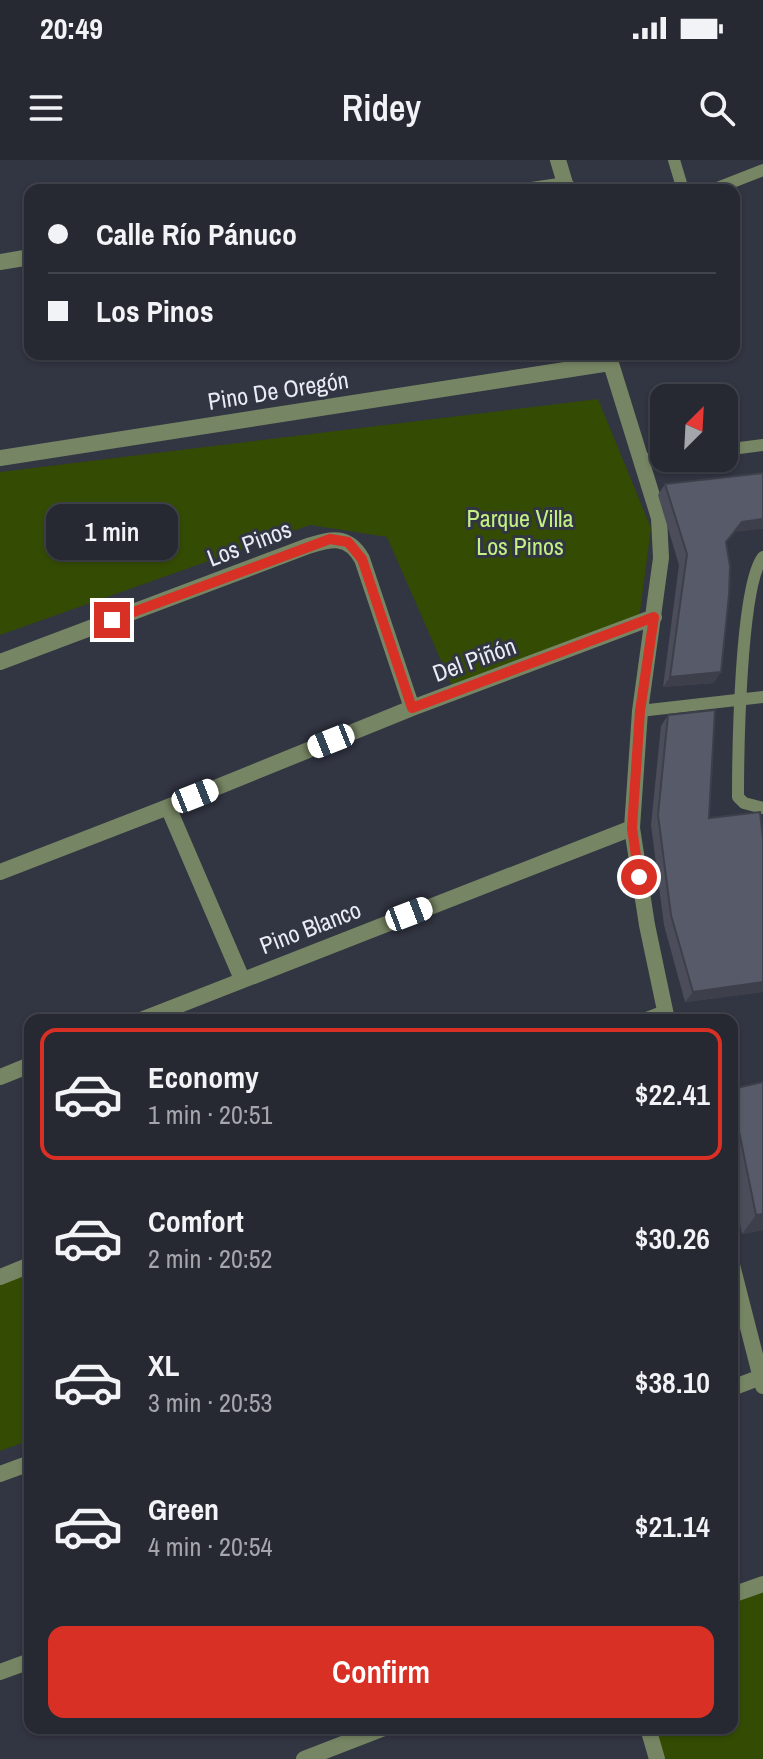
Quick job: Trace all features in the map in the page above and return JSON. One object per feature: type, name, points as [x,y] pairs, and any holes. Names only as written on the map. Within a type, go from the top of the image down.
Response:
[{"type":"street","points":[[558,160],[565,184]]},
{"type":"street","points":[[0,262],[24,258]]},
{"type":"street","name":"Pino De Oregón","points":[[0,458],[597,360]]},
{"type":"street","points":[[610,360],[659,518],[661,537],[654,617],[640,711],[632,828],[647,925],[666,1014]]},
{"type":"street","name":"Los Pinos","points":[[0,662],[308,546],[330,539],[340,540],[354,546],[362,559],[412,708]]},
{"type":"street","name":"Del Piñón","points":[[0,872],[412,708],[654,617]]},
{"type":"street","points":[[168,807],[242,979]]},
{"type":"street","name":"Pino Blanco","points":[[156,1014],[632,828]]},
{"type":"street","points":[[0,1077],[24,1067]]},
{"type":"street","points":[[0,1277],[24,1267]]},
{"type":"street","points":[[738,1288],[762,1381],[738,1387]]},
{"type":"street","points":[[0,1474],[24,1465]]},
{"type":"street","points":[[738,1593],[763,1584]]},
{"type":"street","points":[[0,1672],[24,1663]]},
{"type":"street","points":[[304,1759],[369,1734]]},
{"type":"street","points":[[650,1734],[657,1759]]},
{"type":"lane","points":[[674,160],[681,184]]},
{"type":"lane","points":[[727,184],[763,170]]},
{"type":"lane","points":[[738,448],[763,445]]},
{"type":"lane","points":[[641,460],[650,459]]},
{"type":"lane","points":[[763,557],[753,576],[739,699],[738,797],[744,803],[763,808]]},
{"type":"lane","points":[[640,711],[763,697]]},
{"type":"green space","name":"Parque Villa Los Pinos","points":[[598,399],[651,528],[639,620],[453,688],[387,537],[310,525],[0,635],[0,472]]},
{"type":"green space","points":[[24,1275],[24,1442],[0,1451],[0,1284]]},
{"type":"green space","points":[[763,1591],[763,1759],[664,1759],[658,1734],[738,1734],[738,1600]]},
{"type":"building","points":[[763,473],[763,519],[742,522],[726,542],[730,566],[729,595],[721,672],[670,677],[687,554],[665,484]]},
{"type":"building","points":[[715,710],[709,818],[760,812],[763,840],[763,982],[693,992],[671,915],[658,815],[668,715]]},
{"type":"building","points":[[763,1082],[763,1214],[756,1215],[738,1126],[738,1088]]},
{"type":"route","points":[[112,620],[308,546],[330,539],[348,542],[362,559],[412,708],[654,617],[640,711],[632,828],[639,877]]}]
